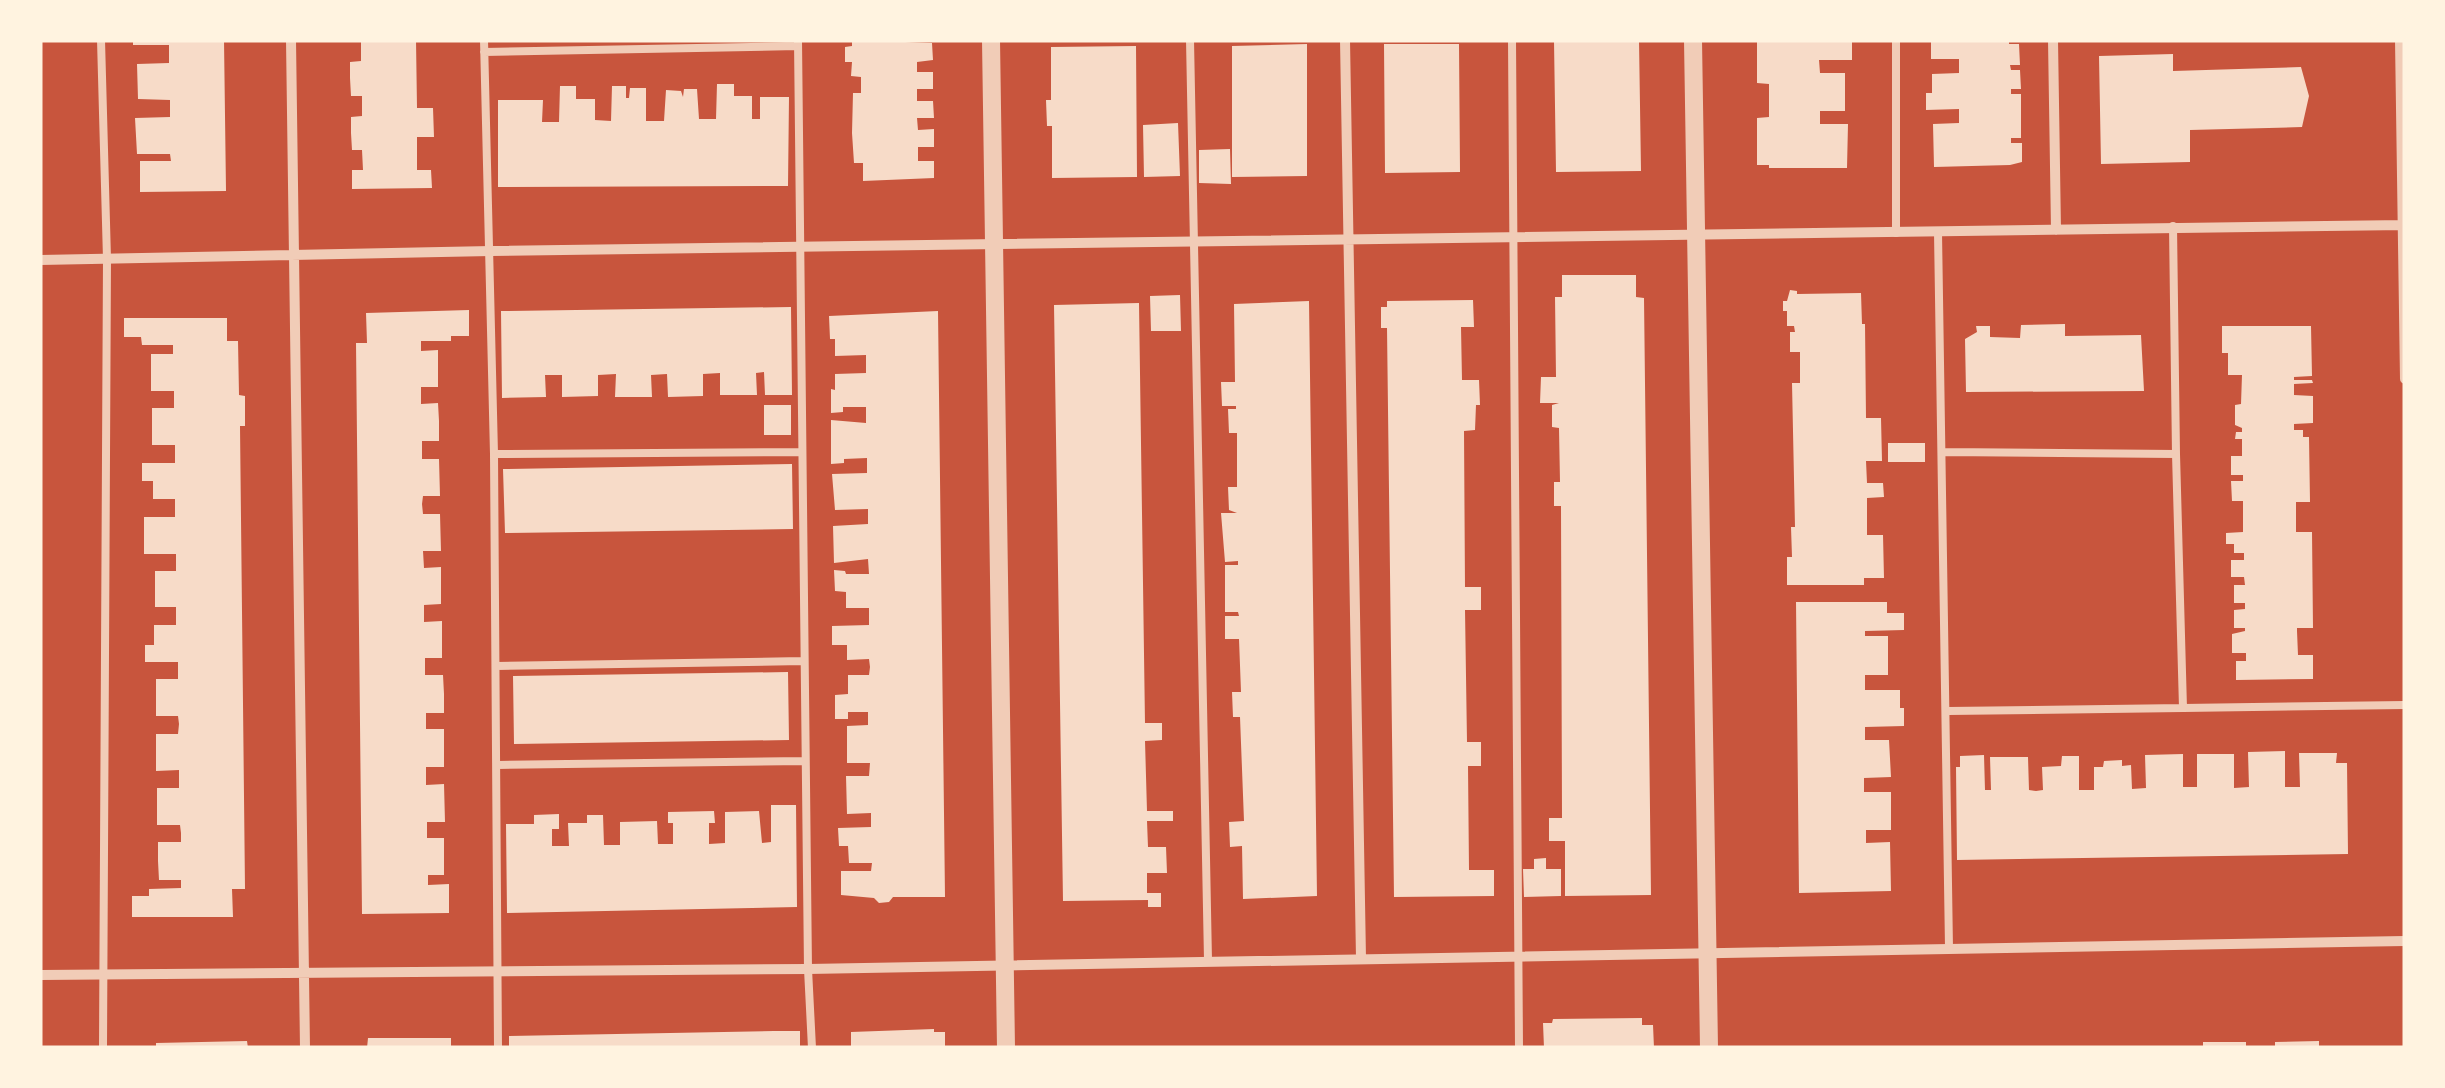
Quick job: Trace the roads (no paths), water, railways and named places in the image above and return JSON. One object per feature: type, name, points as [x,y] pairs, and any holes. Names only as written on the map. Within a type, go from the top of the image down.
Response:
[{"type":"street","points":[[290,40],[304,1048]]},
{"type":"street","points":[[991,40],[1006,1048]]},
{"type":"street","points":[[1345,40],[1361,958]]},
{"type":"street","points":[[1692,40],[1709,1048]]},
{"type":"street","points":[[2053,40],[2056,230]]},
{"type":"street","points":[[2400,40],[2405,379]]},
{"type":"street","points":[[40,260],[491,250],[2404,225]]},
{"type":"street","points":[[40,974],[1004,966],[2405,941]]},
{"type":"lane","points":[[101,40],[106,259],[103,1048]]},
{"type":"lane","points":[[484,40],[494,454],[498,1048]]},
{"type":"lane","points":[[1190,40],[1208,960]]},
{"type":"lane","points":[[1512,40],[1519,1048]]},
{"type":"lane","points":[[1896,40],[1896,232]]},
{"type":"lane","points":[[484,52],[798,43],[800,452],[812,1048]]},
{"type":"lane","points":[[2173,226],[2182,708]]},
{"type":"lane","points":[[1938,232],[1949,948]]},
{"type":"lane","points":[[494,454],[800,452]]},
{"type":"lane","points":[[1944,452],[2176,454]]},
{"type":"lane","points":[[496,666],[804,661]]},
{"type":"lane","points":[[1948,711],[2405,706]]},
{"type":"lane","points":[[498,765],[805,761]]}]
